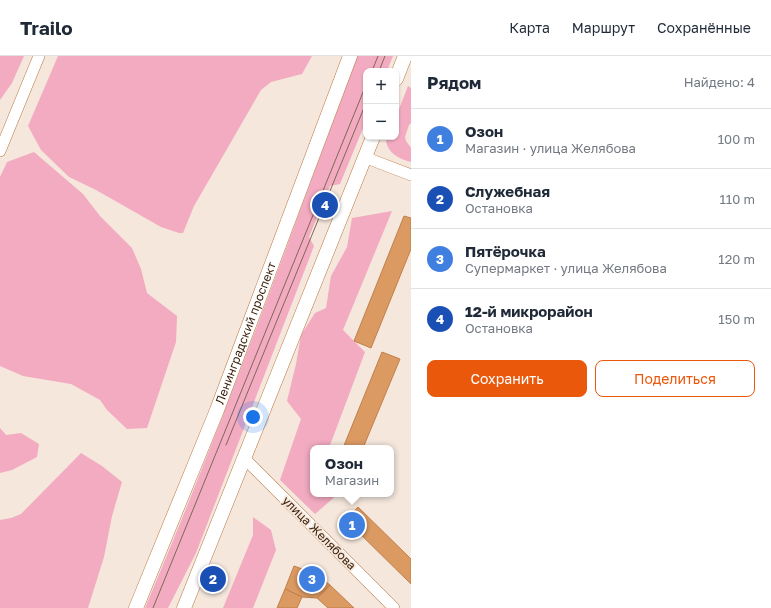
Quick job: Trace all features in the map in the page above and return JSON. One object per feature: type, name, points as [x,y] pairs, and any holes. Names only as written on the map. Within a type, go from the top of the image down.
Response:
[{"type":"main road","name":"Ленинградский проспект","points":[[136,608],[217,410],[350,56]]},
{"type":"main road","points":[[399,71],[405,56]]},
{"type":"main road","points":[[184,608],[372,140]]},
{"type":"street","points":[[0,151],[39,56]]},
{"type":"street","points":[[364,157],[411,176]]},
{"type":"street","name":"улица Желябова","points":[[244,458],[394,608]]},
{"type":"shaded area","points":[[0,56],[24,56],[12,83],[0,100]]},
{"type":"shaded area","points":[[58,56],[312,56],[302,74],[271,82],[261,90],[194,206],[183,233],[179,233],[161,227],[96,190],[69,177],[41,150],[28,126]]},
{"type":"shaded area","points":[[357,56],[393,56],[388,68],[363,68],[363,128],[340,184],[330,186],[309,237],[314,246],[196,553],[168,608],[145,608],[201,471]]},
{"type":"shaded area","points":[[408,86],[411,88],[411,123],[405,137],[411,148],[411,162],[395,155],[389,149],[386,141],[399,140],[399,109]]},
{"type":"shaded area","points":[[34,152],[83,194],[100,216],[132,248],[141,269],[147,293],[177,316],[176,342],[147,428],[127,429],[107,410],[100,400],[71,384],[23,376],[0,366],[0,177],[7,162]]},
{"type":"shaded area","points":[[392,211],[343,330],[365,352],[330,445],[310,445],[310,497],[335,497],[315,514],[280,480],[301,419],[287,401],[301,335],[315,313],[326,308],[331,276],[347,247],[352,218]]},
{"type":"shaded area","points":[[0,428],[6,435],[21,433],[39,444],[37,457],[12,470],[0,473]]},
{"type":"shaded area","points":[[81,453],[102,466],[122,482],[112,516],[104,557],[88,608],[0,608],[0,520],[21,514]]},
{"type":"shaded area","points":[[253,517],[271,530],[276,550],[253,608],[223,608],[253,535]]},
{"type":"building","points":[[404,216],[411,218],[411,249],[371,348],[354,341]]},
{"type":"building","points":[[382,352],[400,359],[364,445],[344,445]]},
{"type":"building","points":[[358,507],[411,559],[411,584],[346,520]]},
{"type":"building","points":[[294,566],[316,574],[330,585],[317,598],[302,597],[285,589]]},
{"type":"building","points":[[330,585],[354,608],[328,608],[317,598]]},
{"type":"building","points":[[285,589],[302,597],[297,608],[277,608]]},
{"type":"tram line","points":[[373,68],[378,56]]},
{"type":"tram line","points":[[380,68],[385,56]]},
{"type":"tram line","points":[[153,608],[363,92]]},
{"type":"tram line","points":[[226,445],[366,104]]},
{"type":"place","name":"12-й микрорайон","points":[[325,205]]},
{"type":"place","name":"Озон","points":[[352,525]]},
{"type":"place","name":"Служебная","points":[[213,579]]},
{"type":"place","name":"Пятёрочка","points":[[312,579]]}]
